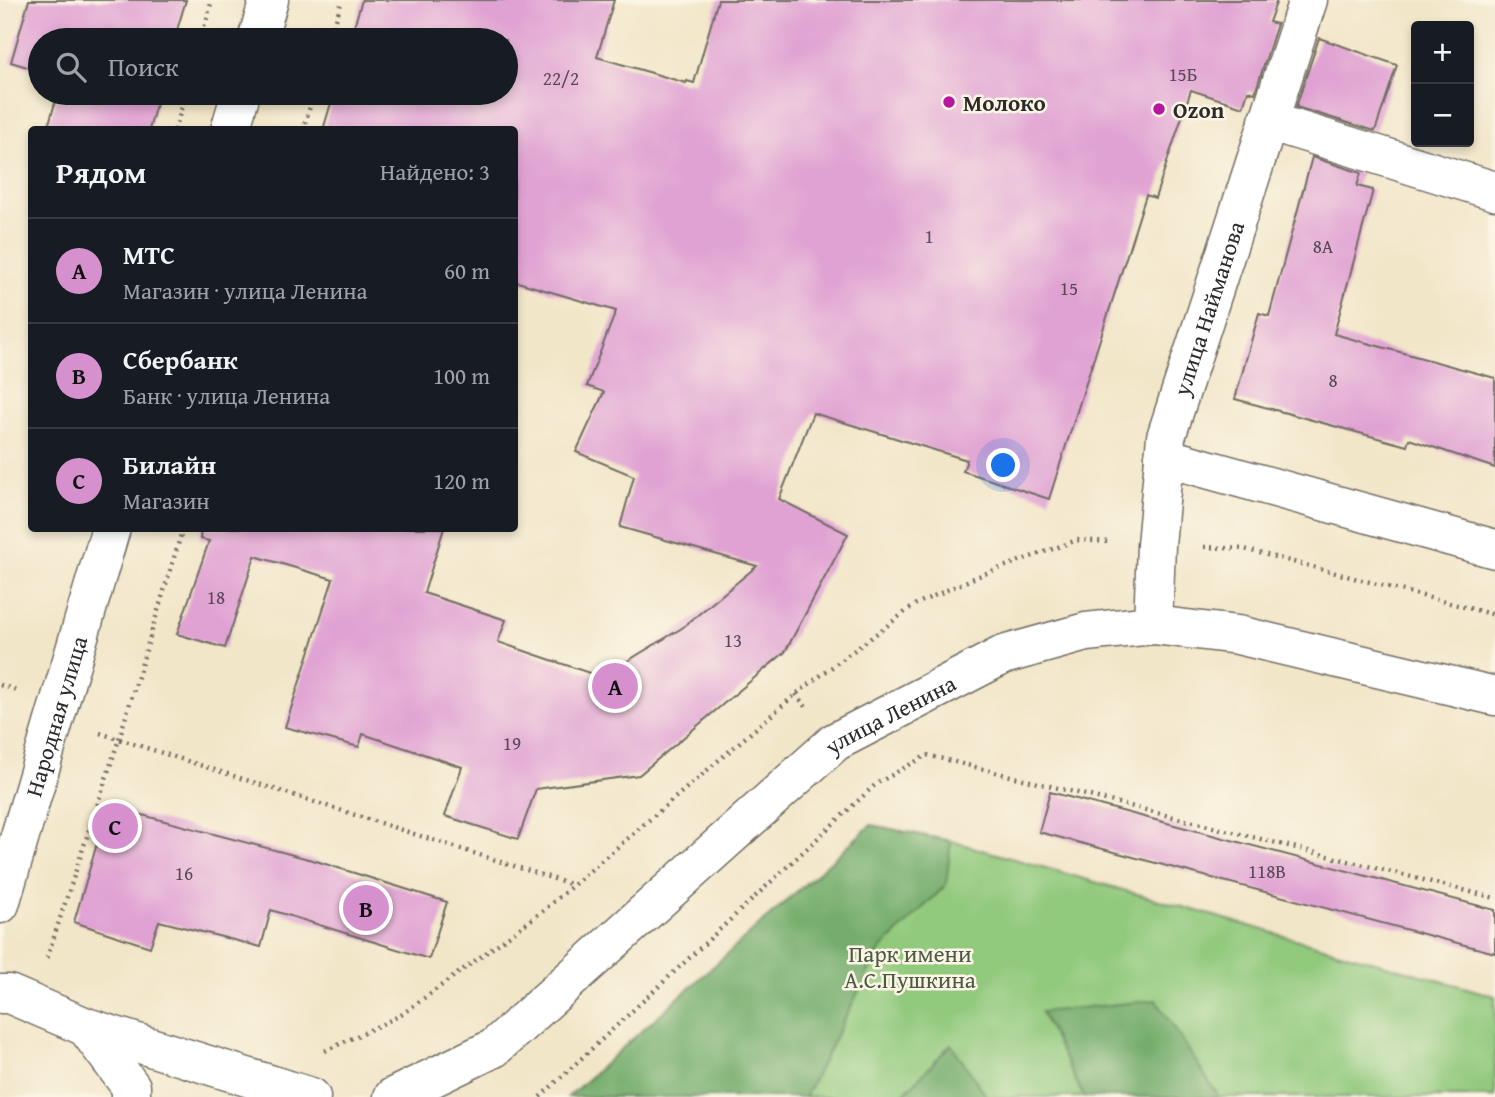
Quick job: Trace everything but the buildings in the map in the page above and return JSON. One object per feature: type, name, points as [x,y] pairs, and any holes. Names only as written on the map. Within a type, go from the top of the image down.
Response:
[{"type":"street","points":[[261,28],[269,0]]},
{"type":"street","name":"улица Найманова","points":[[1153,625],[1156,545],[1166,438],[1308,0]]},
{"type":"street","points":[[231,126],[237,105]]},
{"type":"street","points":[[1268,121],[1495,191]]},
{"type":"street","points":[[1164,457],[1495,549]]},
{"type":"street","name":"Народная улица","points":[[0,904],[110,532]]},
{"type":"street","name":"улица Ленина","points":[[393,1097],[494,1048],[835,742],[1003,656],[1086,632],[1153,625],[1238,635],[1495,696]]},
{"type":"street","points":[[0,994],[9,994],[86,1027],[311,1097]]},
{"type":"street","points":[[86,1027],[131,1087],[131,1097]]},
{"type":"path","points":[[204,28],[212,0]]},
{"type":"path","points":[[334,28],[342,0]]},
{"type":"path","points":[[176,126],[182,105]]},
{"type":"path","points":[[304,126],[310,105]]},
{"type":"path","points":[[44,966],[119,739],[182,532]]},
{"type":"path","points":[[315,1056],[401,1015],[543,911],[796,694],[916,604],[976,577],[1077,540],[1244,549],[1495,615]]},
{"type":"path","points":[[0,685],[15,689],[55,718],[573,886]]},
{"type":"path","points":[[540,1097],[876,784],[928,755],[1495,898]]},
{"type":"green space","name":"Парк имени А.С.Пушкина","points":[[871,825],[951,841],[1495,996],[1495,1097],[568,1097]]},
{"type":"green space","points":[[871,825],[951,841],[946,885],[879,951],[805,1097],[568,1097]]},
{"type":"green space","points":[[1156,1000],[1219,1097],[1084,1097],[1041,1012]]},
{"type":"green space","points":[[951,1044],[987,1097],[901,1097]]},
{"type":"place","name":"Молоко","points":[[949,102]]},
{"type":"place","name":"Ozon","points":[[1159,109]]},
{"type":"place","name":"МТС","points":[[615,686]]},
{"type":"place","name":"Билайн","points":[[115,826]]},
{"type":"place","name":"Сбербанк","points":[[366,908]]}]
